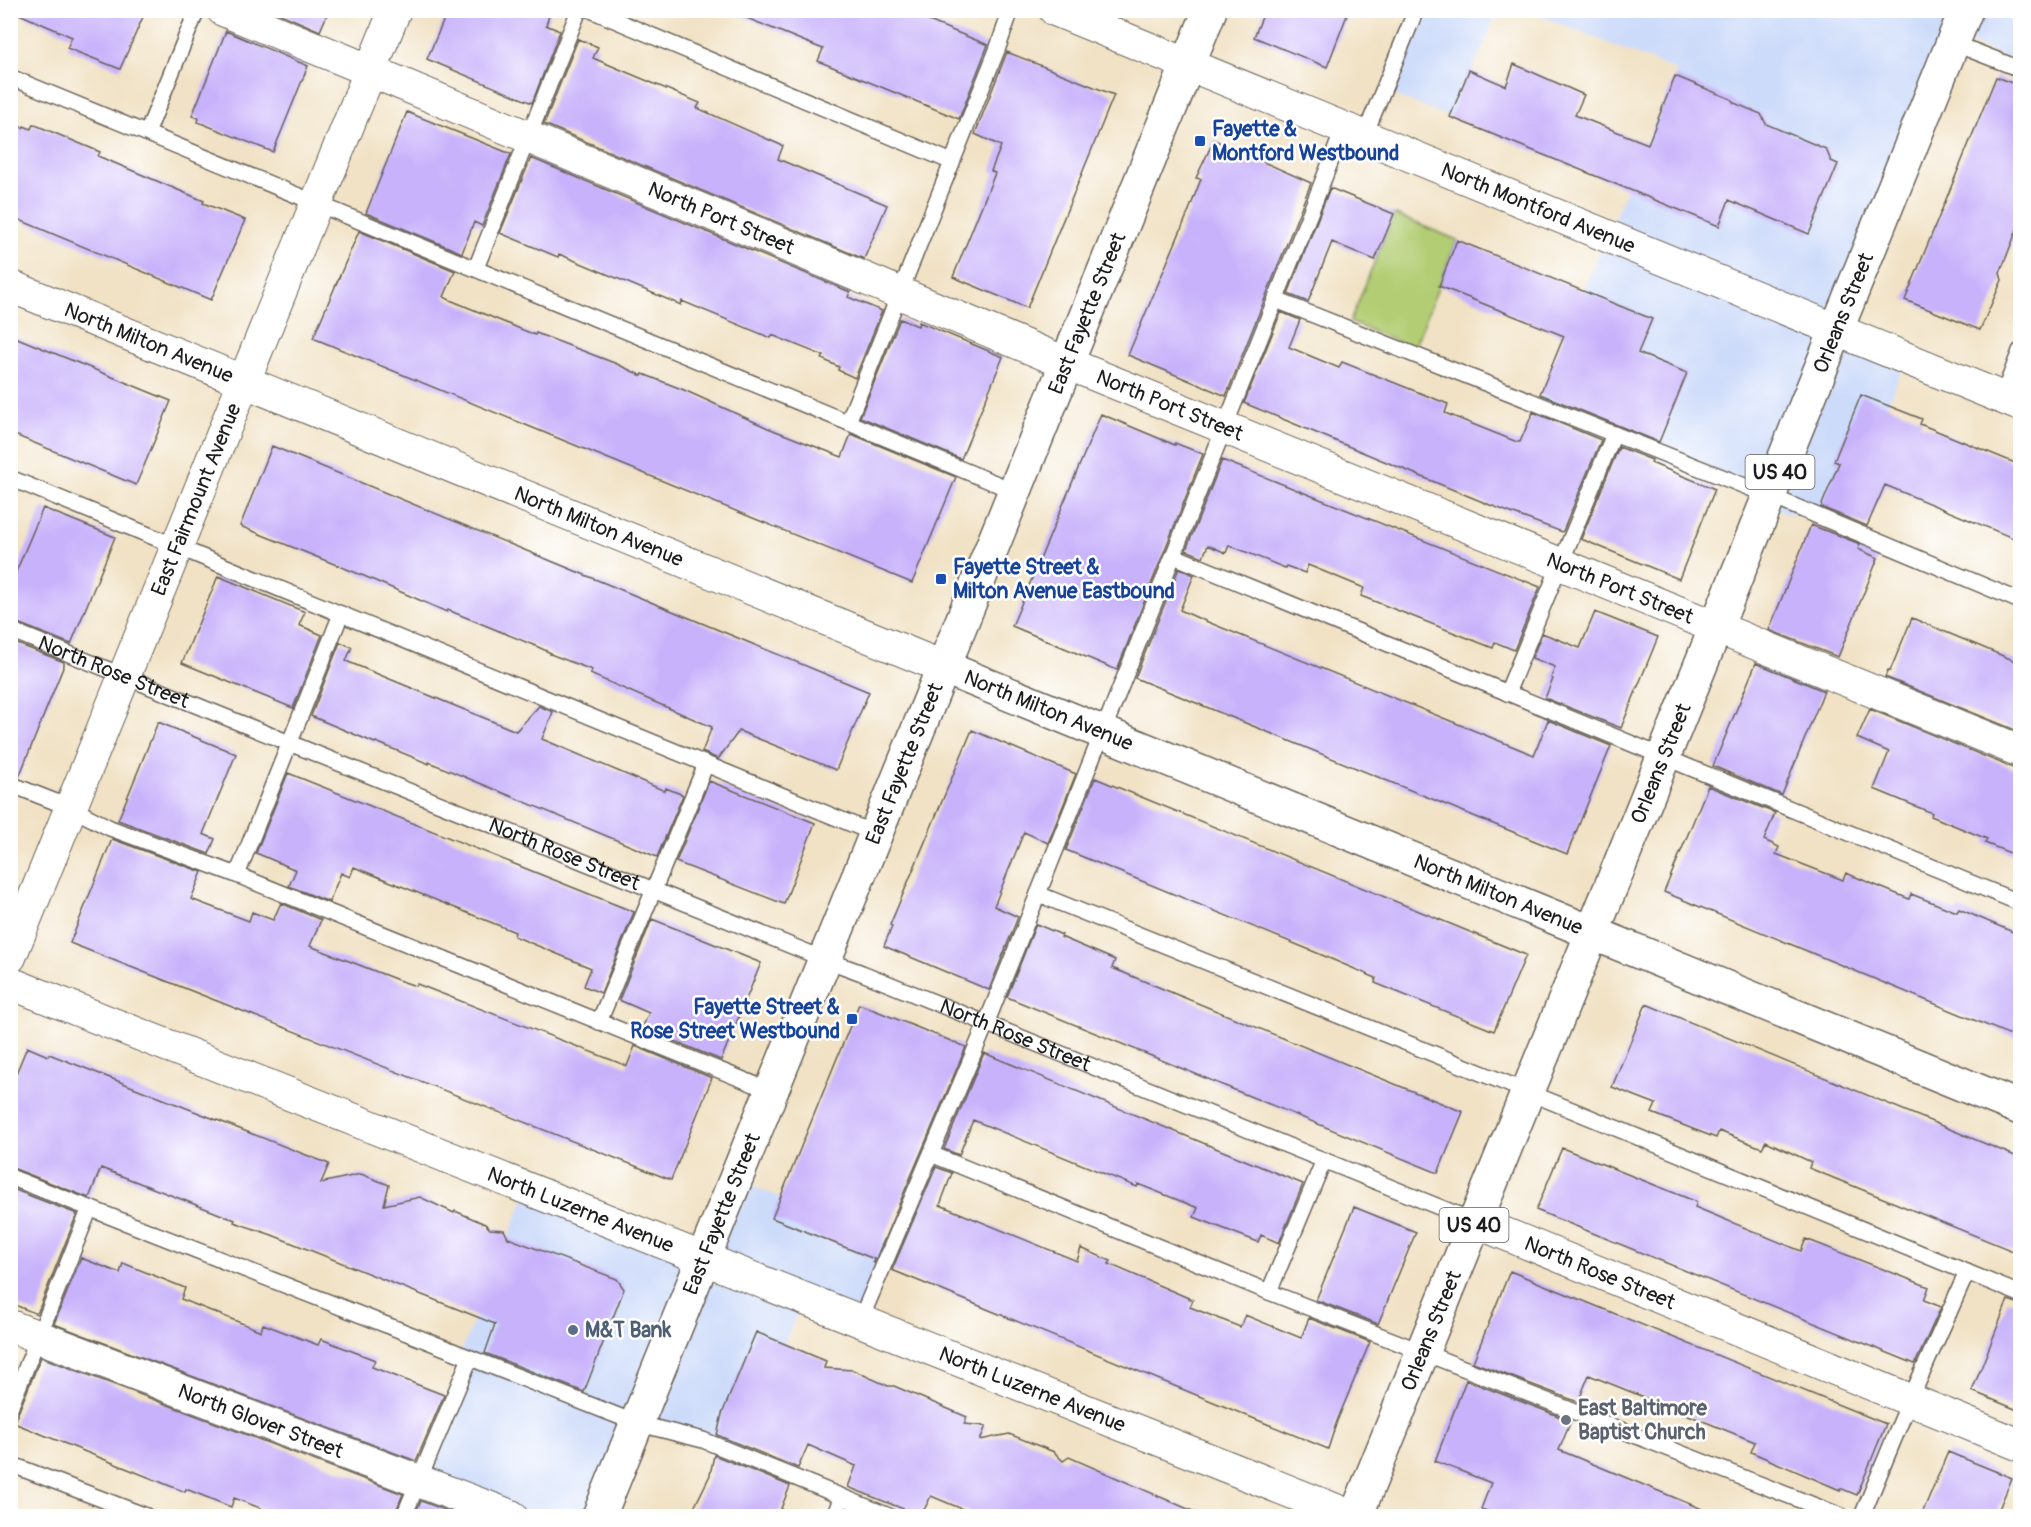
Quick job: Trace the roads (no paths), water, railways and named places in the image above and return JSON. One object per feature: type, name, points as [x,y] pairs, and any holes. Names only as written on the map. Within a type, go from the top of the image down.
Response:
[{"type":"main road","name":"East Fayette Street","points":[[599,1516],[1210,10]]},
{"type":"main road","name":"Orleans Street","points":[[1356,1516],[1966,10]]},
{"type":"main road","name":"North Milton Avenue","points":[[943,667],[2020,1108]]},
{"type":"street","name":"North Port Street","points":[[224,10],[1066,363],[2020,751]]},
{"type":"street","name":"East Fairmount Avenue","points":[[10,957],[395,10]]},
{"type":"street","name":"North Montford Avenue","points":[[1055,10],[2011,401]]},
{"type":"street","name":"North Milton Avenue","points":[[10,286],[943,667]]},
{"type":"street","name":"North Luzerne Avenue","points":[[10,983],[1351,1516]]},
{"type":"street","name":"North Rose Street","points":[[1476,1222],[2020,1445]]},
{"type":"street","name":"North Glover Street","points":[[25,1332],[511,1516]]},
{"type":"lane","points":[[147,133],[197,10]]},
{"type":"lane","points":[[476,268],[579,10]]},
{"type":"lane","points":[[591,10],[952,162]]},
{"type":"lane","points":[[848,422],[1011,10]]},
{"type":"lane","points":[[860,1321],[986,1024],[1276,300],[1354,133],[1416,10]]},
{"type":"lane","points":[[1953,43],[2020,69]]},
{"type":"lane","points":[[10,77],[1014,491]]},
{"type":"lane","points":[[1276,300],[1770,496],[2020,601]]},
{"type":"lane","points":[[2011,401],[2020,351]]},
{"type":"lane","points":[[1507,693],[1614,434]]},
{"type":"lane","points":[[10,478],[876,834]]},
{"type":"lane","points":[[1174,556],[2020,903]]},
{"type":"lane","points":[[237,875],[341,614]]},
{"type":"lane","name":"North Rose Street","points":[[10,630],[1476,1222]]},
{"type":"lane","points":[[599,1022],[706,764]]},
{"type":"lane","points":[[10,784],[71,808],[110,828],[237,875],[771,1091]]},
{"type":"lane","points":[[1038,894],[2020,1294]]},
{"type":"lane","points":[[931,1154],[1422,1353],[1841,1516]]},
{"type":"lane","points":[[1269,1292],[1324,1160]]},
{"type":"lane","points":[[10,1177],[636,1423],[703,1440],[889,1516]]},
{"type":"lane","points":[[10,1408],[25,1332],[90,1208]]},
{"type":"lane","points":[[1862,1516],[1967,1272]]},
{"type":"lane","points":[[404,1516],[470,1358]]},
{"type":"lane","points":[[10,1464],[146,1516]]},
{"type":"lane","points":[[834,1516],[842,1497]]},
{"type":"place","name":"Fayette & Montford Westbound","points":[[1200,141]]},
{"type":"place","name":"Fayette Street & Milton Avenue Eastbound","points":[[941,579]]},
{"type":"place","name":"Fayette Street & Rose Street Westbound","points":[[852,1019]]},
{"type":"place","name":"M&T Bank","points":[[573,1330]]},
{"type":"place","name":"East Baltimore Baptist Church","points":[[1566,1420]]}]
